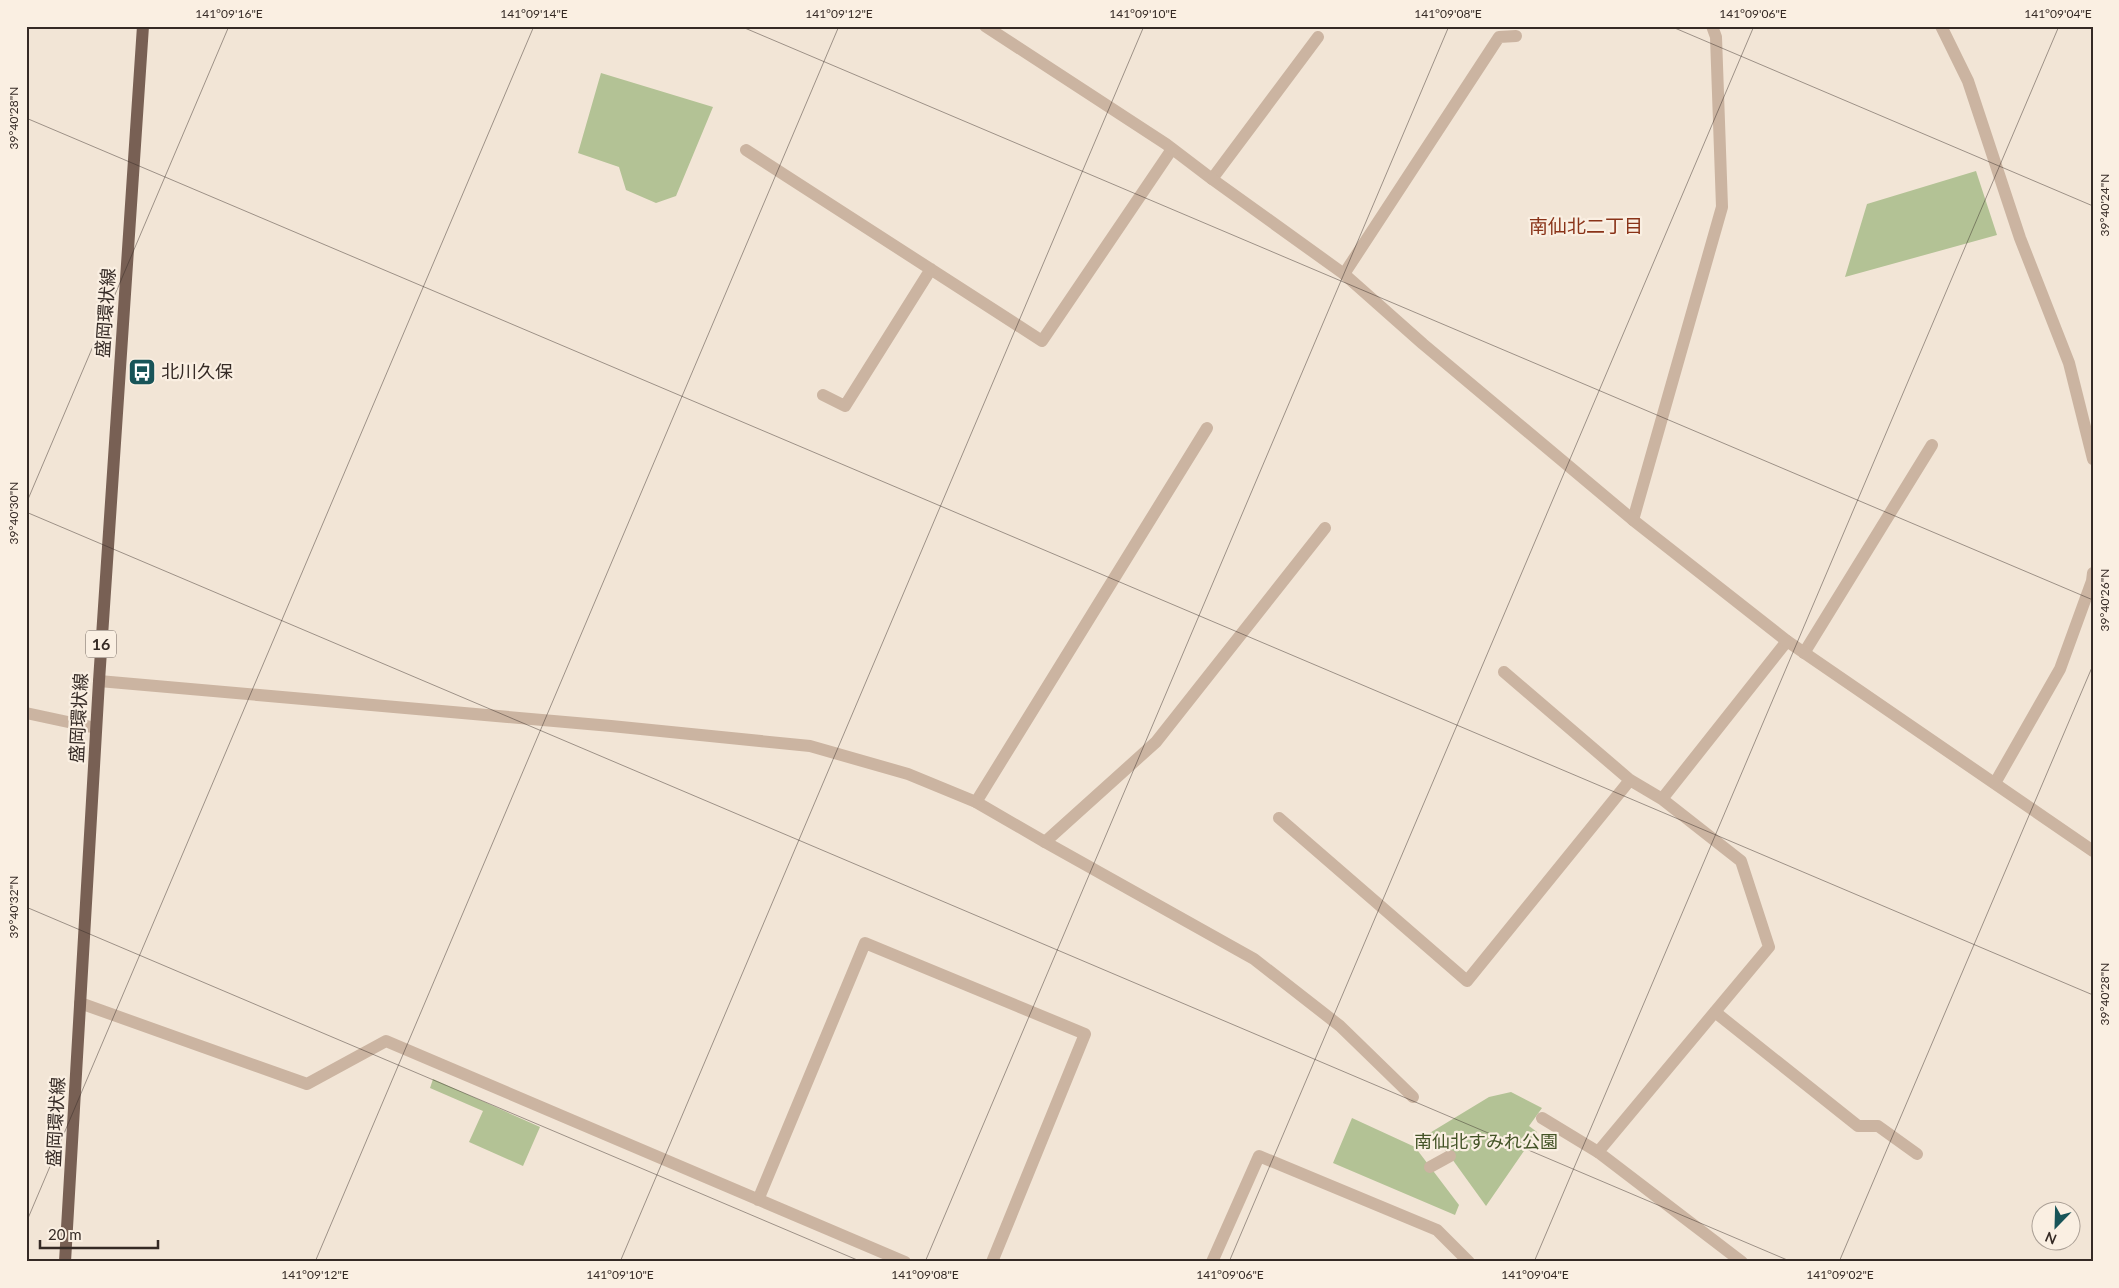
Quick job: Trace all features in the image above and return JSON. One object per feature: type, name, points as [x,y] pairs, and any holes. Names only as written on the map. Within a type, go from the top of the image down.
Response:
[{"type":"main road","name":"盛岡環状線","points":[[65,1262],[96,728],[143,26]]},
{"type":"street","points":[[985,26],[1172,149],[1212,180],[1344,274],[1423,344],[1633,520],[1786,641],[2093,851]]},
{"type":"street","points":[[1633,520],[1722,206],[1716,37],[1712,26]]},
{"type":"street","points":[[1941,26],[1968,81],[2020,238],[2069,363],[2093,459]]},
{"type":"street","points":[[1344,274],[1499,36],[1516,36]]},
{"type":"street","points":[[1212,180],[1318,37]]},
{"type":"street","points":[[746,150],[1042,341],[1172,149]]},
{"type":"street","points":[[823,395],[845,406],[931,269]]},
{"type":"street","points":[[976,802],[1207,428]]},
{"type":"street","points":[[1804,652],[1932,446]]},
{"type":"street","points":[[1045,842],[1156,742],[1324,528]]},
{"type":"street","points":[[1995,783],[2060,669],[2092,581],[2093,573]]},
{"type":"street","points":[[1662,799],[1786,641]]},
{"type":"street","points":[[1504,672],[1630,780],[1662,799],[1741,861],[1769,947],[1598,1152]]},
{"type":"street","points":[[99,681],[611,726],[810,746],[908,774],[976,802],[1254,959],[1340,1026],[1413,1097]]},
{"type":"street","points":[[26,713],[96,728]]},
{"type":"street","points":[[1279,818],[1467,980],[1630,780]]},
{"type":"street","points":[[758,1200],[865,943],[1085,1034],[992,1262]]},
{"type":"street","points":[[80,1003],[307,1084],[386,1042],[905,1262]]},
{"type":"street","points":[[1715,1012],[1858,1126],[1878,1126],[1917,1154]]},
{"type":"street","points":[[1542,1118],[1598,1152],[1742,1262]]},
{"type":"street","points":[[1212,1262],[1259,1156],[1437,1230],[1468,1262]]},
{"type":"street","points":[[1430,1167],[1450,1156]]},
{"type":"green space","points":[[601,73],[713,107],[676,196],[656,203],[626,190],[619,167],[578,153]]},
{"type":"green space","points":[[1976,171],[1997,235],[1845,277],[1867,204]]},
{"type":"green space","points":[[433,1079],[540,1127],[523,1166],[469,1142],[483,1111],[430,1088]]},
{"type":"green space","name":"南仙北すみれ公園","points":[[1511,1092],[1542,1108],[1529,1126],[1537,1132],[1486,1206],[1447,1152],[1428,1134],[1489,1097]]},
{"type":"green space","name":"南仙北すみれ公園","points":[[1352,1118],[1415,1147],[1459,1205],[1455,1215],[1333,1163]]},
{"type":"place","name":"北川久保","points":[[142,372]]},
{"type":"district","name":"南仙北二丁目","points":[[1586,226]]}]
